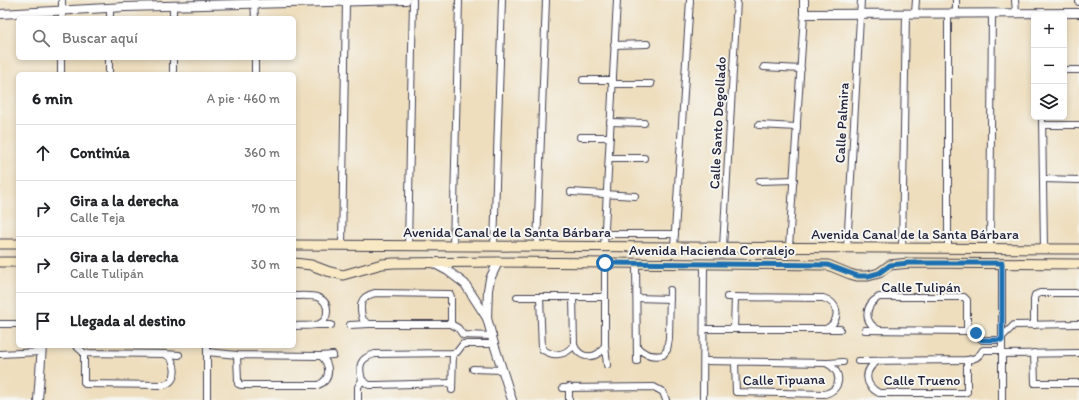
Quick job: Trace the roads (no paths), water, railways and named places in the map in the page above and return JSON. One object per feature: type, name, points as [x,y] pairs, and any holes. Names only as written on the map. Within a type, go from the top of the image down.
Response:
[{"type":"main road","points":[[0,244],[16,244]]},
{"type":"main road","name":"Avenida Canal de la Santa Bárbara","points":[[296,245],[1079,249]]},
{"type":"main road","points":[[456,246],[460,262]]},
{"type":"main road","points":[[0,262],[16,262]]},
{"type":"main road","name":"Avenida Hacienda Corralejo","points":[[296,263],[311,265],[343,275],[382,264],[498,262],[828,265],[858,276],[868,276],[879,273],[890,265],[909,263],[1079,264]]},
{"type":"street","points":[[62,0],[62,15]]},
{"type":"street","points":[[0,14],[62,15],[110,9],[125,4],[173,6],[190,3],[406,0]]},
{"type":"street","points":[[408,246],[413,0]]},
{"type":"street","points":[[456,246],[459,0]]},
{"type":"street","points":[[494,246],[502,0]]},
{"type":"street","points":[[537,246],[546,0]]},
{"type":"street","points":[[604,247],[616,0]]},
{"type":"street","points":[[674,247],[690,0]]},
{"type":"street","name":"Calle Santo Degollado","points":[[723,247],[737,0]]},
{"type":"street","points":[[789,247],[804,0]]},
{"type":"street","name":"Calle Palmira","points":[[847,248],[861,0]]},
{"type":"street","points":[[915,13],[916,0]]},
{"type":"street","points":[[948,248],[952,13],[956,0]]},
{"type":"street","points":[[1015,0],[1016,12]]},
{"type":"street","points":[[254,2],[255,16]]},
{"type":"street","points":[[342,246],[346,2]]},
{"type":"street","points":[[173,6],[173,16]]},
{"type":"street","points":[[110,9],[110,16]]},
{"type":"street","points":[[804,14],[992,12],[1031,13]]},
{"type":"street","points":[[990,249],[992,12]]},
{"type":"street","points":[[902,248],[906,13]]},
{"type":"street","points":[[1067,13],[1079,13]]},
{"type":"street","points":[[614,45],[647,44]]},
{"type":"street","points":[[61,60],[61,72]]},
{"type":"street","points":[[109,60],[109,72]]},
{"type":"street","points":[[173,60],[173,72]]},
{"type":"street","points":[[255,60],[255,72]]},
{"type":"street","points":[[764,67],[800,69]]},
{"type":"street","points":[[1067,70],[1079,70]]},
{"type":"street","points":[[583,80],[651,84]]},
{"type":"street","points":[[1042,120],[1044,249]]},
{"type":"street","points":[[610,122],[644,123]]},
{"type":"street","points":[[759,125],[797,127]]},
{"type":"street","points":[[1042,125],[1079,125]]},
{"type":"street","points":[[580,137],[610,137]]},
{"type":"street","points":[[609,158],[644,158]]},
{"type":"street","points":[[1043,179],[1079,180]]},
{"type":"street","points":[[759,180],[794,180]]},
{"type":"street","points":[[571,192],[635,196]]},
{"type":"street","points":[[605,234],[675,234]]},
{"type":"street","points":[[623,247],[624,234]]},
{"type":"street","points":[[633,247],[634,234]]},
{"type":"street","points":[[431,262],[448,271],[465,284],[487,318],[512,400]]},
{"type":"street","points":[[487,318],[490,279],[498,262]]},
{"type":"street","points":[[605,263],[606,365]]},
{"type":"street","points":[[636,263],[637,361]]},
{"type":"street","points":[[1002,263],[1002,400]]},
{"type":"street","points":[[703,400],[704,264]]},
{"type":"street","points":[[637,347],[645,354],[656,356],[662,355],[666,350],[669,339],[670,290]]},
{"type":"street","points":[[369,324],[363,320],[360,310],[361,303],[368,295],[375,293],[450,294],[451,324]]},
{"type":"street","points":[[1034,325],[1035,295],[1079,293]]},
{"type":"street","points":[[296,296],[316,296],[324,300],[327,310],[325,319],[318,325]]},
{"type":"street","points":[[516,297],[605,297]]},
{"type":"street","points":[[540,297],[542,349],[554,355],[567,352],[574,345]]},
{"type":"street","points":[[573,297],[574,345],[578,353],[592,357],[600,353],[605,346]]},
{"type":"street","points":[[727,297],[827,299],[836,308],[836,317],[833,324],[826,329]]},
{"type":"street","points":[[734,329],[735,297]]},
{"type":"street","name":"Calle Tulipán","points":[[879,330],[869,321],[867,313],[869,305],[879,297],[964,297],[967,300],[967,331]]},
{"type":"street","points":[[637,298],[670,298]]},
{"type":"street","points":[[0,322],[16,324]]},
{"type":"street","points":[[350,325],[451,324],[458,328],[463,335],[493,336]]},
{"type":"street","points":[[865,330],[967,331],[976,333],[982,340],[1002,339],[1014,325],[1079,324]]},
{"type":"street","points":[[296,326],[331,325]]},
{"type":"street","points":[[704,329],[840,329]]},
{"type":"street","points":[[452,383],[369,385],[362,380],[360,371],[361,364],[363,359],[375,354],[453,353],[458,352],[463,344],[494,344]]},
{"type":"street","points":[[78,348],[84,353],[179,355]]},
{"type":"street","points":[[0,354],[41,349],[38,400]]},
{"type":"street","points":[[207,400],[207,349],[238,355],[333,355]]},
{"type":"street","name":"Calle Trueno","points":[[967,360],[968,389],[967,392],[964,393],[879,393],[871,387],[867,377],[871,367],[878,361],[967,360],[978,357],[982,350],[1002,352]]},
{"type":"street","points":[[1002,352],[1079,353]]},
{"type":"street","points":[[84,353],[85,384],[164,385],[171,381],[175,370],[172,359],[165,354]]},
{"type":"street","points":[[452,390],[453,353]]},
{"type":"street","points":[[1034,353],[1035,383],[1079,383]]},
{"type":"street","points":[[238,355],[238,384],[241,385],[323,384],[326,380],[328,370],[325,360],[321,356]]},
{"type":"street","name":"Calle Tipuana","points":[[704,361],[826,363],[832,365],[836,370],[838,380],[837,385],[833,390],[825,394],[736,392],[735,362]]},
{"type":"street","points":[[858,361],[878,361]]},
{"type":"street","points":[[826,363],[843,362]]},
{"type":"street","points":[[473,369],[502,370]]},
{"type":"street","points":[[358,400],[358,387],[362,380]]},
{"type":"street","points":[[569,400],[566,387],[654,386],[663,392],[666,400]]}]
